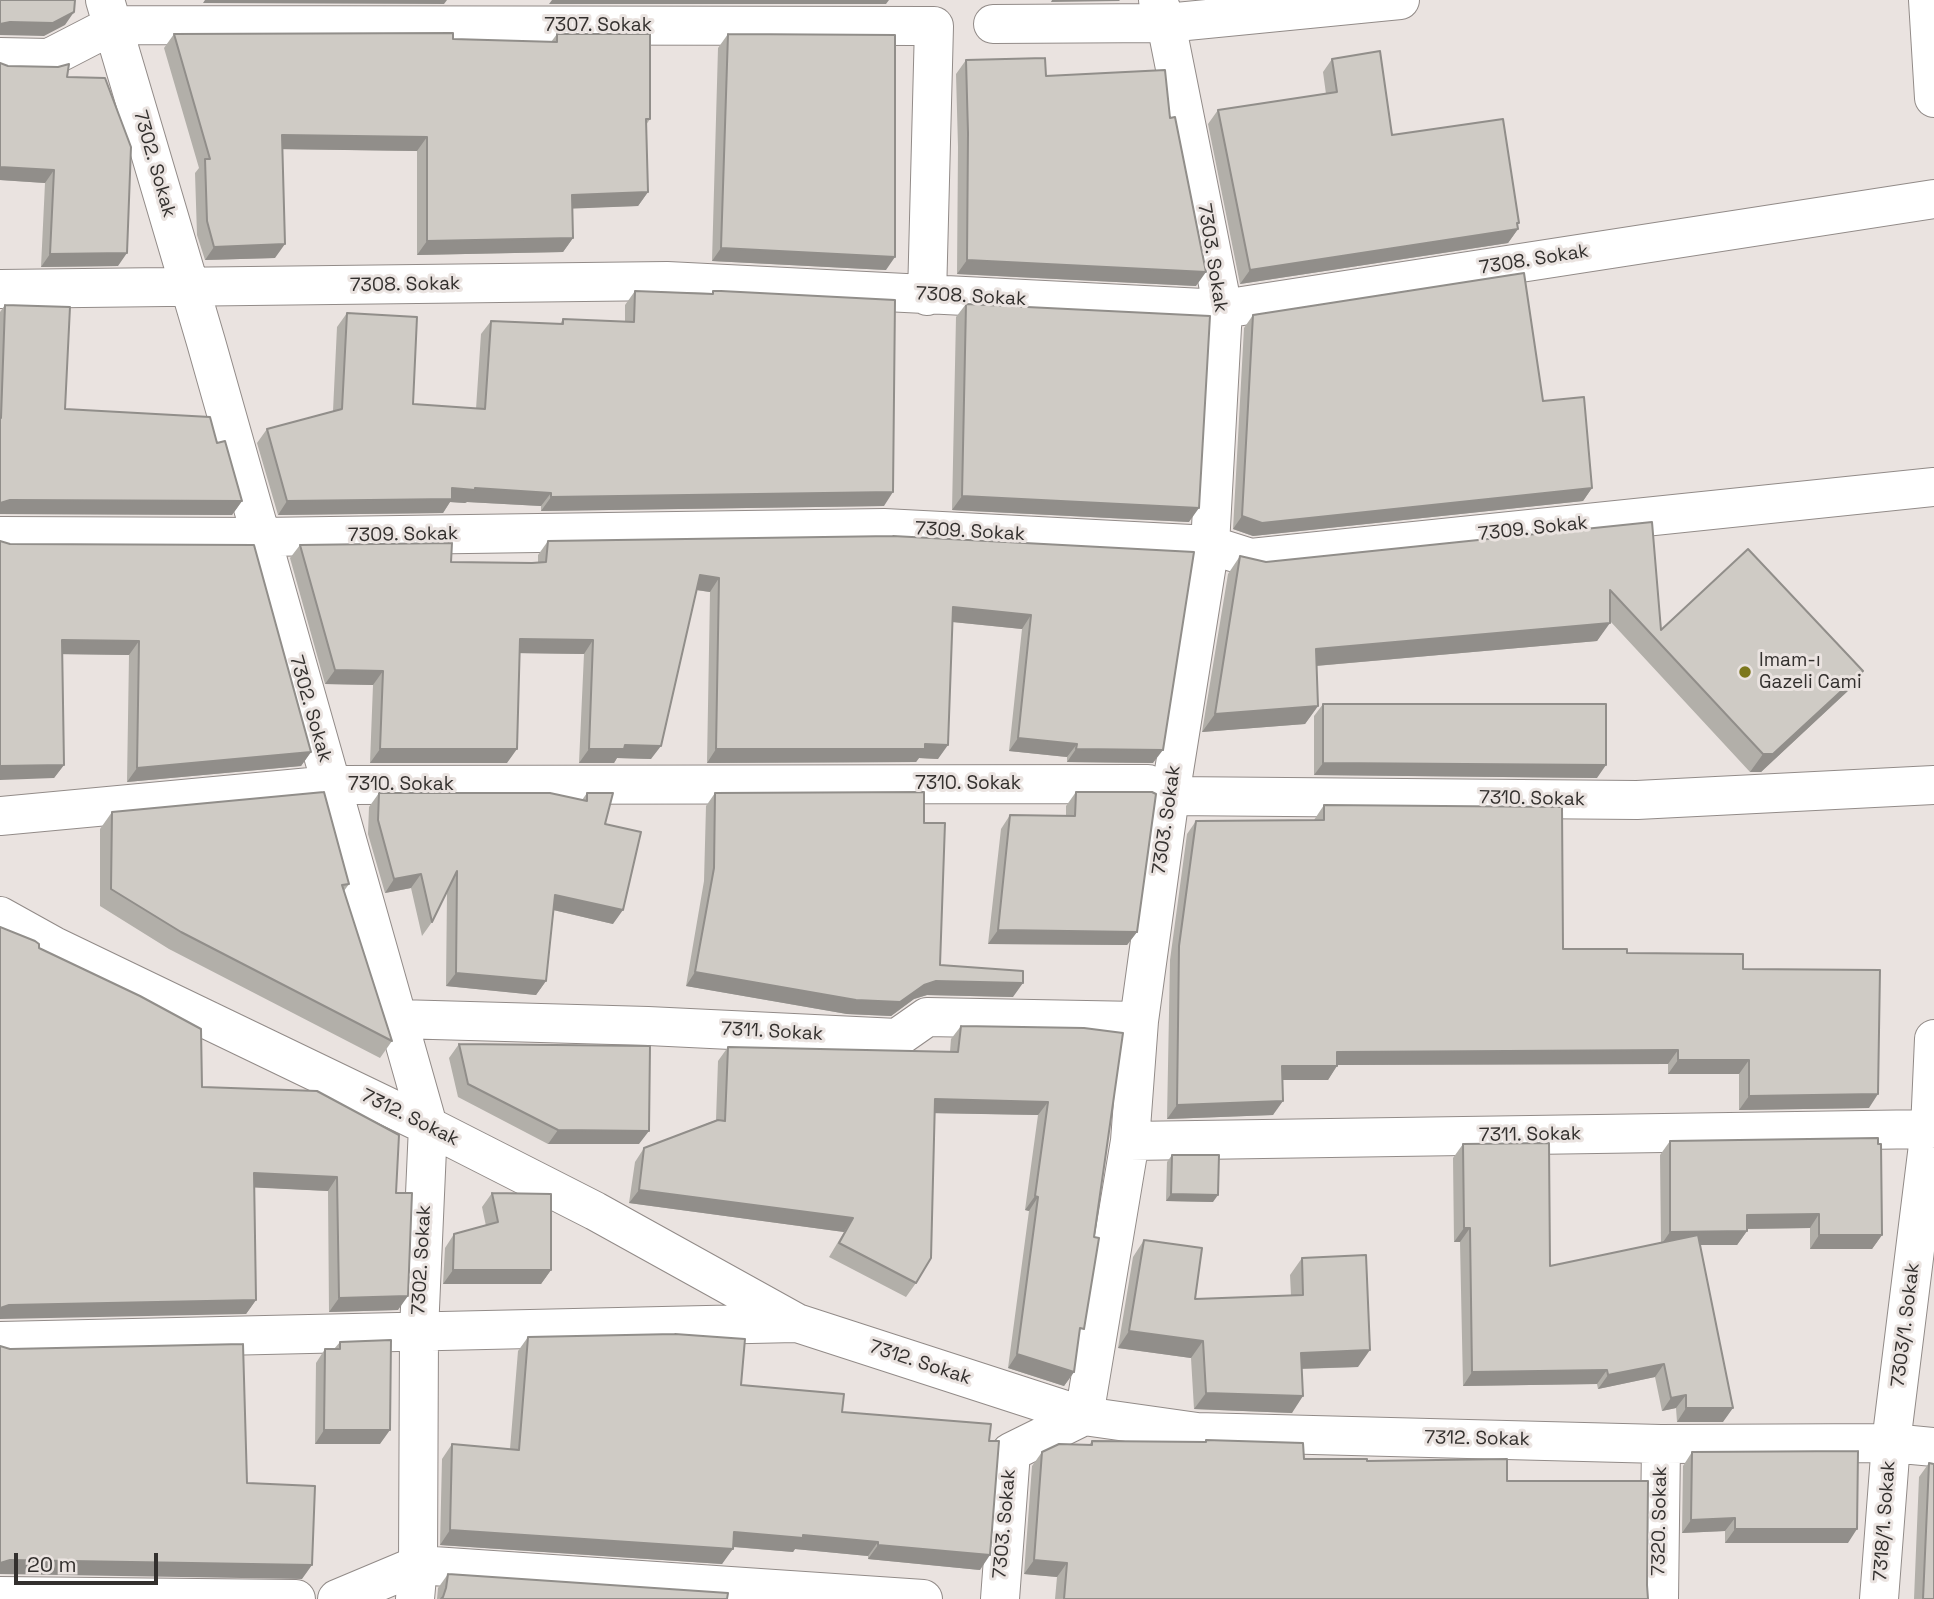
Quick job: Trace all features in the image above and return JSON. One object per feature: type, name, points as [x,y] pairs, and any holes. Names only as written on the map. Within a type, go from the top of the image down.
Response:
[{"type":"street","points":[[993,24],[1162,11],[1400,0]]},
{"type":"street","points":[[1928,0],[1934,98]]},
{"type":"street","name":"7303. Sokak","points":[[999,1599],[1011,1452],[1084,1416],[1130,1141],[1139,1021],[1170,796],[1210,545],[1223,309],[1162,11]]},
{"type":"street","name":"7307. Sokak","points":[[0,57],[50,58],[109,13],[934,26],[927,296]]},
{"type":"street","name":"7302. Sokak","points":[[109,13],[428,1126],[419,1331],[416,1582]]},
{"type":"street","name":"7308. Sokak","points":[[0,289],[667,281],[1223,309],[1934,199]]},
{"type":"street","name":"7309. Sokak","points":[[0,536],[261,537],[884,528],[1210,545],[1251,558],[1934,488]]},
{"type":"street","name":"7310. Sokak","points":[[0,816],[332,785],[1148,784],[1170,796],[1637,800],[1934,785]]},
{"type":"street","name":"7312. Sokak","points":[[0,916],[54,946],[428,1126],[595,1210],[797,1323],[1084,1416],[1197,1432],[1661,1444],[1891,1443],[1934,1447]]},
{"type":"street","name":"7311. Sokak","points":[[398,1019],[648,1026],[897,1038],[927,1017],[1139,1021]]},
{"type":"street","name":"7303/1. Sokak","points":[[1891,1443],[1930,1129],[1934,1039]]},
{"type":"street","name":"7311. Sokak","points":[[1130,1141],[1930,1129]]},
{"type":"street","points":[[0,1341],[797,1323]]},
{"type":"street","name":"7318/1. Sokak","points":[[1880,1599],[1891,1443]]},
{"type":"street","name":"7320. Sokak","points":[[1659,1599],[1661,1444]]},
{"type":"street","points":[[337,1599],[416,1582],[923,1599]]},
{"type":"street","points":[[0,1596],[296,1599]]},
{"type":"building","points":[[0,0],[75,0],[74,12],[53,23],[0,24]]},
{"type":"building","points":[[453,33],[453,39],[557,42],[557,34],[650,34],[650,119],[646,119],[648,192],[572,195],[573,238],[427,241],[427,137],[282,135],[285,244],[214,247],[207,221],[205,159],[210,159],[174,34]]},
{"type":"building","points":[[728,34],[895,35],[895,257],[721,248]]},
{"type":"building","points":[[1380,51],[1392,135],[1503,119],[1518,229],[1250,270],[1218,110],[1337,92],[1332,59]]},
{"type":"building","points":[[1045,58],[1046,76],[1165,70],[1170,118],[1175,117],[1206,272],[967,260],[966,60]]},
{"type":"building","points":[[0,63],[8,66],[58,67],[69,64],[67,77],[105,78],[131,147],[127,253],[50,254],[54,170],[0,167]]},
{"type":"building","points":[[1524,273],[1543,401],[1584,397],[1592,488],[1262,523],[1242,516],[1253,315]]},
{"type":"building","points":[[635,291],[713,294],[713,291],[721,291],[895,300],[893,492],[551,497],[551,493],[452,488],[452,499],[287,501],[267,429],[342,409],[347,313],[417,317],[413,404],[485,409],[491,321],[563,324],[563,319],[634,322]]},
{"type":"building","points":[[966,304],[1210,316],[1199,508],[962,496]]},
{"type":"building","points":[[5,305],[70,307],[65,409],[210,417],[217,443],[225,441],[242,501],[10,500],[0,503],[0,418]]},
{"type":"building","points":[[1652,522],[1661,630],[1748,549],[1863,671],[1773,754],[1763,754],[1610,590],[1610,623],[1316,649],[1318,706],[1215,714],[1240,556],[1266,562]]},
{"type":"building","points":[[893,536],[1194,552],[1163,750],[1076,749],[1077,744],[1018,738],[1031,615],[953,607],[948,745],[925,744],[925,749],[716,749],[719,578],[700,575],[661,746],[625,745],[624,749],[589,749],[593,640],[520,639],[517,749],[380,749],[383,671],[335,670],[300,545],[452,543],[451,562],[532,563],[546,562],[548,541]]},
{"type":"building","points":[[0,541],[10,544],[254,545],[311,752],[137,768],[139,641],[62,640],[64,765],[0,766]]},
{"type":"building","points":[[1323,704],[1606,704],[1606,765],[1323,763]]},
{"type":"building","points":[[324,792],[349,884],[342,885],[392,1041],[181,932],[111,889],[112,812]]},
{"type":"building","points":[[924,792],[924,823],[945,823],[940,965],[1023,971],[1023,983],[936,981],[924,985],[900,1002],[856,1000],[695,972],[714,868],[715,793]]},
{"type":"building","points":[[1076,792],[1156,794],[1137,932],[998,930],[1010,815],[1075,816]]},
{"type":"building","points":[[379,793],[550,793],[587,801],[587,793],[613,793],[605,824],[641,832],[623,910],[555,895],[546,981],[456,973],[457,871],[432,922],[421,874],[394,879],[378,820]]},
{"type":"building","points":[[1324,805],[1562,807],[1563,949],[1627,949],[1627,953],[1743,954],[1743,969],[1880,970],[1878,1094],[1749,1096],[1749,1060],[1678,1060],[1678,1050],[1337,1052],[1337,1066],[1282,1066],[1283,1101],[1177,1105],[1179,946],[1196,821],[1324,820]]},
{"type":"building","points":[[0,927],[35,941],[39,948],[140,996],[201,1029],[202,1087],[317,1091],[399,1135],[396,1193],[412,1193],[408,1296],[339,1298],[337,1177],[254,1173],[256,1300],[9,1305],[0,1308]]},
{"type":"building","points":[[961,1026],[1084,1028],[1123,1033],[1094,1237],[1099,1238],[1084,1329],[1080,1328],[1074,1372],[1017,1354],[1048,1102],[935,1099],[931,1258],[916,1283],[839,1243],[853,1218],[639,1190],[644,1148],[718,1120],[725,1121],[728,1047],[958,1052]]},
{"type":"building","points":[[459,1044],[650,1046],[649,1131],[558,1130],[468,1084]]},
{"type":"building","points":[[1878,1138],[1878,1144],[1881,1144],[1882,1235],[1819,1235],[1819,1214],[1747,1215],[1747,1231],[1670,1232],[1670,1141]]},
{"type":"building","points":[[1549,1143],[1550,1266],[1698,1235],[1733,1408],[1686,1408],[1686,1395],[1671,1398],[1664,1364],[1608,1375],[1607,1370],[1472,1372],[1470,1228],[1464,1228],[1463,1144]]},
{"type":"building","points":[[1172,1155],[1219,1155],[1218,1195],[1171,1194]]},
{"type":"building","points":[[492,1193],[551,1194],[551,1270],[453,1270],[454,1234],[498,1222]]},
{"type":"building","points":[[1144,1240],[1202,1248],[1195,1299],[1303,1295],[1302,1258],[1366,1255],[1370,1350],[1301,1353],[1303,1396],[1206,1393],[1203,1341],[1129,1331]]},
{"type":"building","points":[[675,1334],[745,1339],[741,1385],[844,1394],[842,1412],[991,1424],[989,1441],[999,1441],[990,1555],[803,1535],[803,1538],[734,1532],[733,1549],[450,1530],[452,1444],[519,1450],[528,1337]]},
{"type":"building","points":[[391,1340],[390,1430],[324,1430],[325,1349],[340,1349],[340,1342]]},
{"type":"building","points":[[243,1344],[247,1483],[315,1486],[312,1565],[10,1560],[0,1563],[0,1346],[10,1349]]},
{"type":"building","points":[[1092,1441],[1303,1443],[1304,1459],[1507,1459],[1507,1481],[1648,1481],[1648,1599],[1064,1599],[1067,1563],[1034,1560],[1042,1452],[1059,1444],[1092,1445]]},
{"type":"building","points":[[1858,1451],[1857,1529],[1735,1529],[1735,1518],[1691,1520],[1692,1452]]},
{"type":"building","points":[[1929,1463],[1934,1464],[1934,1599],[1923,1599]]},
{"type":"building","points":[[448,1574],[728,1593],[727,1599],[441,1599]]},
{"type":"place","name":"Imam-ı Gazeli Cami","points":[[1745,672]]}]
